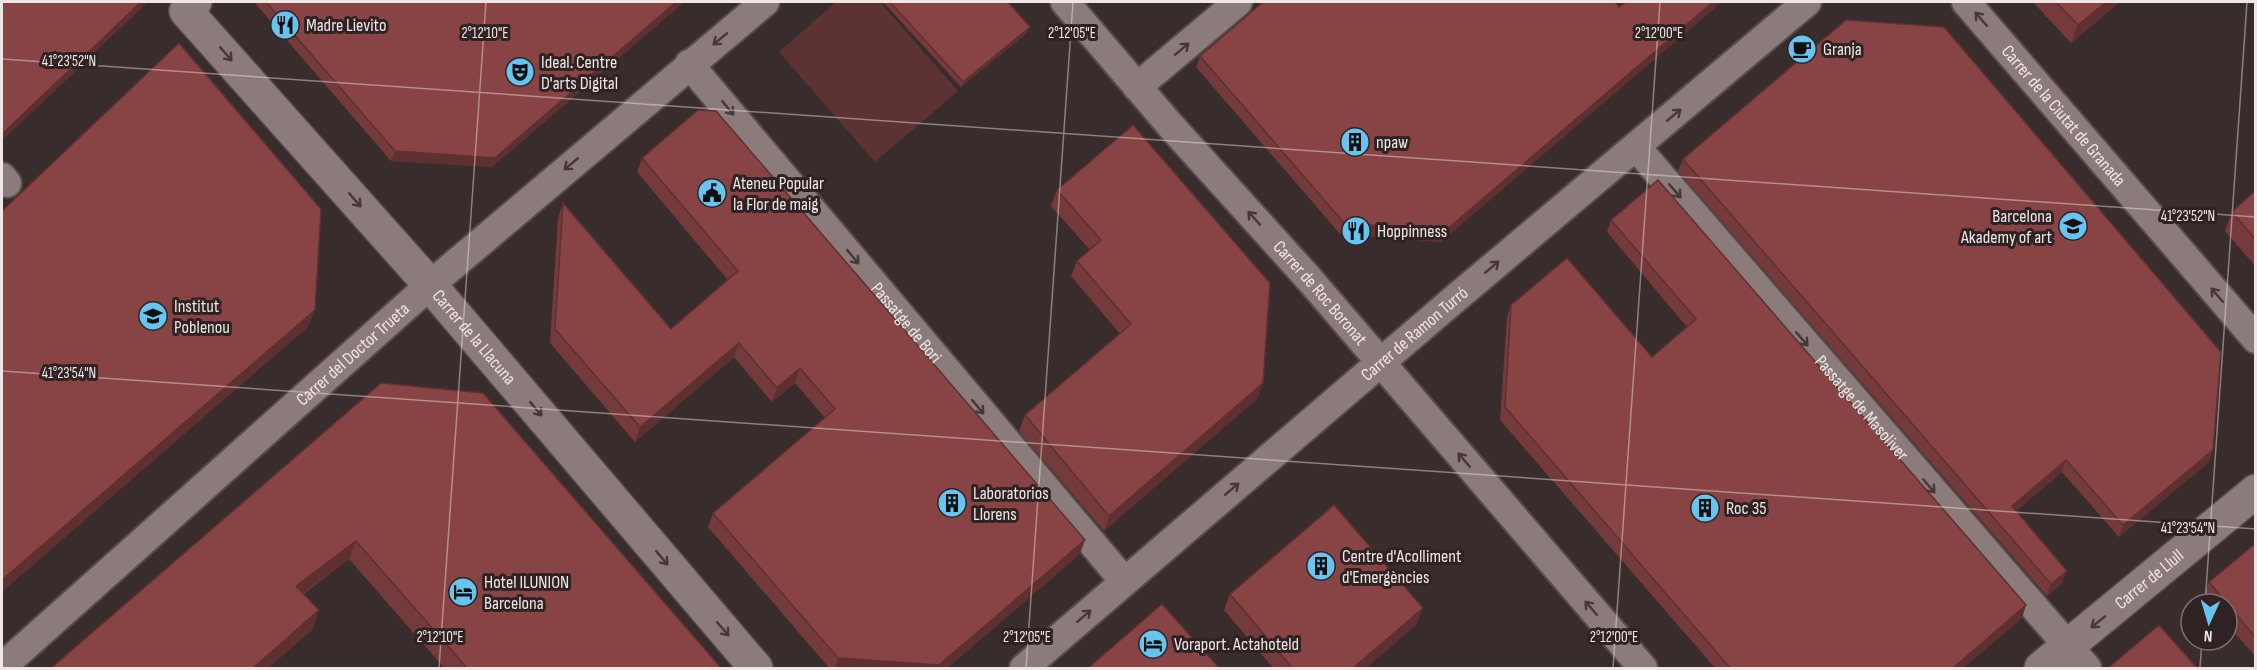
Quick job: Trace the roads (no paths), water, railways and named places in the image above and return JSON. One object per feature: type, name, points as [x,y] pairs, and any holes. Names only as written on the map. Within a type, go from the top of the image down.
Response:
[{"type":"street","name":"Carrer del Doctor Trueta","points":[[2,667],[430,285],[765,2]]},
{"type":"street","name":"Carrer de Roc Boronat","points":[[1065,2],[1137,87],[1310,280],[1643,669]]},
{"type":"street","points":[[1137,87],[1238,2]]},
{"type":"street","name":"Carrer de Ramon Turró","points":[[1024,669],[1379,363],[1807,2]]},
{"type":"street","name":"Carrer de la Ciutat de Granada","points":[[1966,2],[2256,339]]},
{"type":"street","name":"Carrer de la Llacuna","points":[[190,5],[756,669]]},
{"type":"street","name":"Passatge de Bori","points":[[689,64],[1124,581]]},
{"type":"street","name":"Passatge de Masoliver","points":[[1636,147],[2077,657]]},
{"type":"street","name":"Carrer de Llull","points":[[2041,669],[2077,657],[2256,491]]},
{"type":"place","name":"Madre Lievito","points":[[285,25]]},
{"type":"place","name":"Granja","points":[[1802,49]]},
{"type":"place","name":"Ideal. Centre D'arts Digital","points":[[520,72]]},
{"type":"place","name":"npaw","points":[[1355,142]]},
{"type":"place","name":"Ateneu Popular la Flor de maig","points":[[712,193]]},
{"type":"place","name":"Barcelona Akademy of art","points":[[2073,226]]},
{"type":"place","name":"Hoppinness","points":[[1356,231]]},
{"type":"place","name":"Institut Poblenou","points":[[153,316]]},
{"type":"place","name":"Laboratorios Llorens","points":[[952,503]]},
{"type":"place","name":"Roc 35","points":[[1705,508]]},
{"type":"place","name":"Centre d'Acolliment d'Emergències","points":[[1321,566]]},
{"type":"place","name":"Hotel ILUNION Barcelona","points":[[463,592]]},
{"type":"place","name":"Voraport. Actahoteld","points":[[1153,644]]}]
